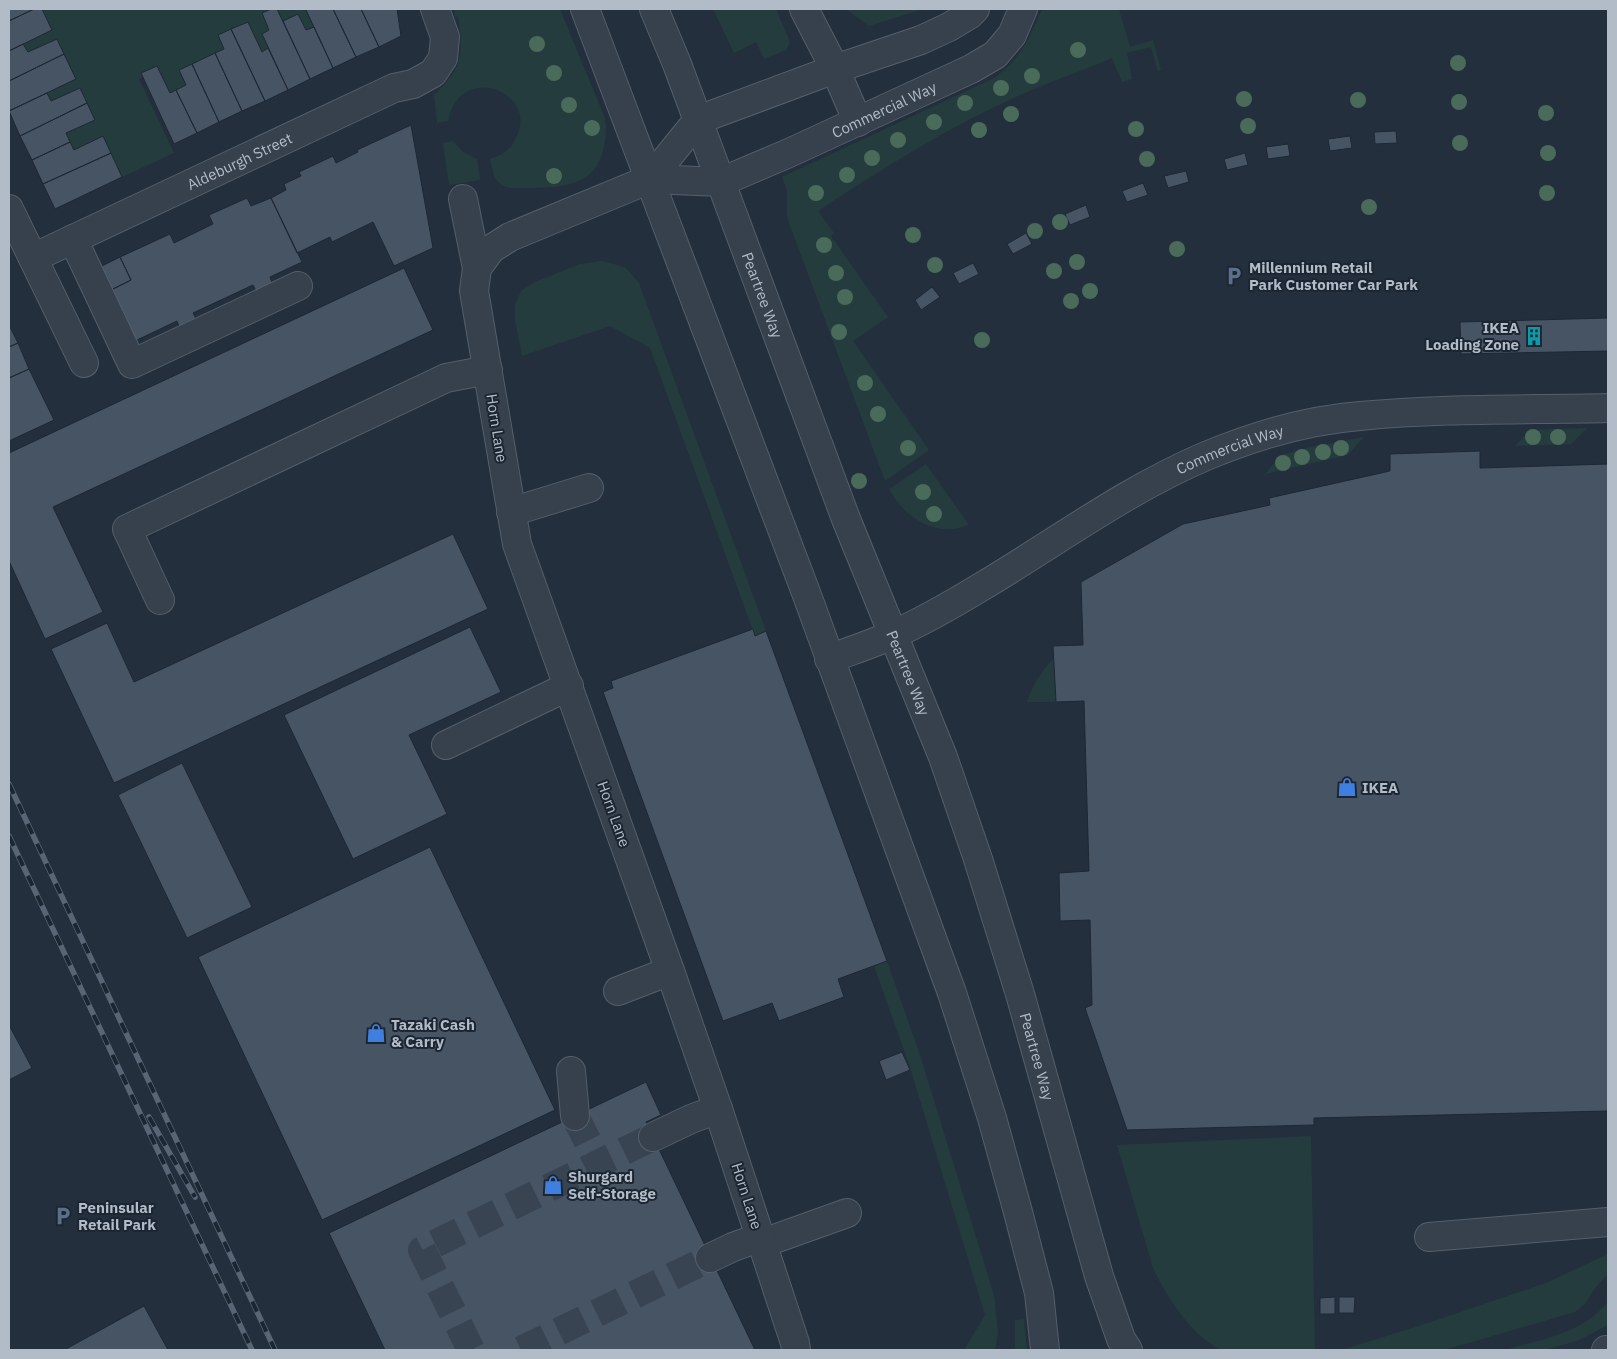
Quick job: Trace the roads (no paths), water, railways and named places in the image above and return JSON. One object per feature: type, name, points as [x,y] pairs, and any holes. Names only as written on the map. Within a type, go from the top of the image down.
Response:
[{"type":"street","name":"Aldeburgh Street","points":[[33,258],[394,88],[413,84],[433,73],[443,58],[445,37],[435,9]]},
{"type":"street","points":[[585,9],[952,993],[992,1118],[1039,1293],[1045,1350]]},
{"type":"street","name":"Peartree Way","points":[[654,9],[698,120],[846,520],[943,757],[978,858],[1020,994],[1100,1276],[1122,1339],[1128,1350]]},
{"type":"street","points":[[804,9],[835,69],[858,122]]},
{"type":"street","points":[[650,179],[698,120],[835,69],[921,40],[949,27],[969,15],[975,9]]},
{"type":"street","name":"Commercial Way","points":[[720,182],[858,122],[971,69],[995,55],[1012,35],[1023,9]]},
{"type":"street","points":[[477,268],[491,249],[510,237],[650,179],[720,182]]},
{"type":"street","name":"Horn Lane","points":[[463,199],[477,268],[474,291],[517,544],[718,1109],[762,1240],[796,1350]]},
{"type":"street","points":[[9,209],[84,363]]},
{"type":"street","points":[[72,239],[132,364],[298,286]]},
{"type":"street","points":[[160,600],[126,529],[446,378],[488,370]]},
{"type":"street","name":"Commercial Way","points":[[829,659],[893,634],[981,587],[1100,513],[1153,483],[1206,456],[1264,436],[1314,423],[1359,416],[1428,412],[1608,408]]},
{"type":"street","points":[[511,512],[589,488]]},
{"type":"street","points":[[446,745],[569,686]]},
{"type":"street","points":[[618,991],[670,971]]},
{"type":"street","points":[[571,1071],[576,1116]]},
{"type":"street","points":[[653,1138],[691,1119],[718,1109]]},
{"type":"street","points":[[710,1258],[733,1247],[762,1240],[847,1213]]},
{"type":"street","points":[[1429,1237],[1608,1222]]},
{"type":"tunnel","points":[[575,1116],[599,1164]]},
{"type":"tunnel","points":[[471,1350],[422,1250],[653,1137]]},
{"type":"tunnel","points":[[521,1350],[710,1258]]},
{"type":"railway","points":[[9,784],[275,1350]]},
{"type":"railway","points":[[9,836],[252,1350]]},
{"type":"railway","points":[[149,1117],[195,1197]]},
{"type":"place","name":"Millennium Retail Park Customer Car Park","points":[[1234,276]]},
{"type":"place","name":"IKEA Loading Zone","points":[[1534,336]]},
{"type":"place","name":"IKEA","points":[[1347,787]]},
{"type":"place","name":"Tazaki Cash & Carry","points":[[376,1033]]},
{"type":"place","name":"Shurgard Self-Storage","points":[[553,1185]]},
{"type":"place","name":"Peninsular Retail Park","points":[[63,1216]]}]
